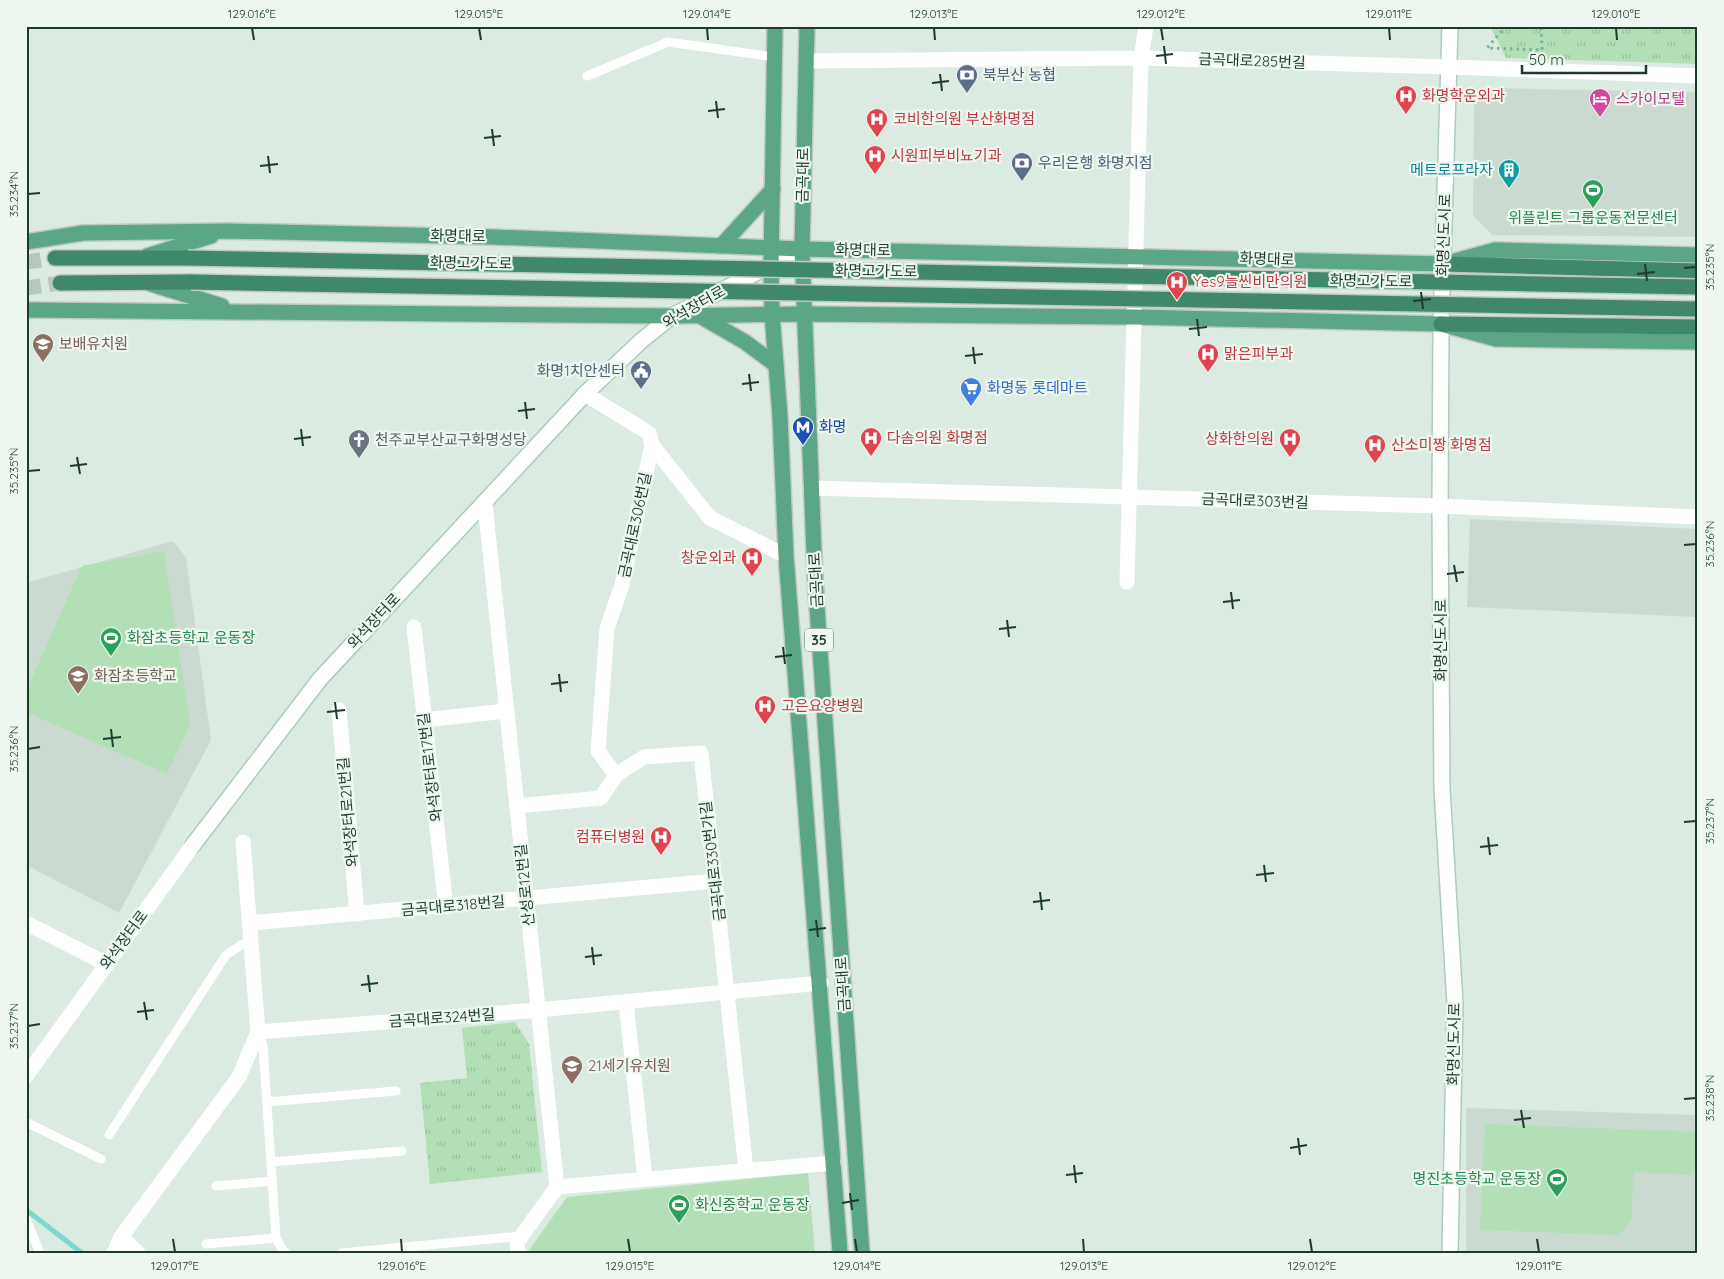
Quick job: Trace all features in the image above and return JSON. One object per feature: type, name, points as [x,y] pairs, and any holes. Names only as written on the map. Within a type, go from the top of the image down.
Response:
[{"type":"highway","name":"화명고가도로","points":[[55,258],[146,257],[1698,287]]},
{"type":"highway","points":[[1444,264],[1698,271]]},
{"type":"highway","name":"화명고가도로","points":[[60,284],[191,282],[1698,309]]},
{"type":"highway","points":[[1441,324],[1698,327]]},
{"type":"main road","name":"금곡대로","points":[[775,26],[771,265],[772,314],[786,556],[840,1253]]},
{"type":"main road","name":"금곡대로","points":[[807,26],[802,249],[815,578],[862,1253]]},
{"type":"main road","points":[[721,246],[773,189]]},
{"type":"main road","points":[[146,257],[226,231]]},
{"type":"main road","name":"화명대로","points":[[29,242],[83,233],[226,231],[493,237],[802,249],[1444,264],[1495,250],[1698,255]]},
{"type":"main road","points":[[147,283],[237,311]]},
{"type":"main road","points":[[30,309],[672,316],[804,314],[1135,317],[1441,324],[1496,338],[1698,342]]},
{"type":"main road","points":[[698,315],[745,342],[776,366]]},
{"type":"street","points":[[1128,582],[1141,58],[1146,26]]},
{"type":"street","name":"화명신도시로","points":[[1450,26],[1441,324],[1440,506],[1442,789],[1455,1004],[1450,1253]]},
{"type":"street","name":"금곡대로285번길","points":[[807,60],[1141,58],[1698,76]]},
{"type":"street","name":"와석장터로","points":[[26,1076],[193,844],[320,679],[485,504],[585,394],[640,341],[672,316],[802,249]]},
{"type":"street","points":[[585,394],[649,433],[652,445]]},
{"type":"street","name":"금곡대로306번길","points":[[652,445],[710,518],[786,556]]},
{"type":"street","name":"금곡대로306번길","points":[[616,775],[598,751],[607,628],[622,585],[652,445]]},
{"type":"street","name":"금곡대로303번길","points":[[811,488],[1440,506],[1698,517]]},
{"type":"street","name":"산성로12번길","points":[[485,504],[557,1187]]},
{"type":"street","name":"와석장터로17번길","points":[[414,627],[446,907]]},
{"type":"street","name":"와석장터로21번길","points":[[339,710],[357,914]]},
{"type":"street","points":[[424,720],[506,711]]},
{"type":"street","name":"금곡대로330번가길","points":[[517,806],[602,798],[616,775],[644,757],[701,753],[746,1170]]},
{"type":"street","points":[[114,1253],[122,1237],[239,1077],[258,1032],[243,842]]},
{"type":"street","name":"금곡대로318번길","points":[[251,931],[357,914],[716,882]]},
{"type":"street","points":[[26,923],[107,964]]},
{"type":"street","name":"금곡대로324번길","points":[[258,1032],[538,1010],[820,983]]},
{"type":"street","points":[[626,1002],[645,1179]]},
{"type":"street","points":[[518,1253],[517,1242],[557,1187],[834,1163]]},
{"type":"street","points":[[122,1237],[138,1253]]},
{"type":"lane","points":[[588,76],[668,42],[774,57]]},
{"type":"lane","points":[[109,1135],[226,955],[251,931]]},
{"type":"lane","points":[[258,1032],[263,1046],[276,1238],[286,1253]]},
{"type":"lane","points":[[267,1102],[396,1091]]},
{"type":"lane","points":[[26,1122],[101,1160]]},
{"type":"lane","points":[[271,1162],[402,1151]]},
{"type":"lane","points":[[216,1186],[272,1181]]},
{"type":"lane","points":[[26,1219],[40,1253]]},
{"type":"lane","points":[[342,1253],[522,1236]]},
{"type":"lane","points":[[206,1244],[276,1238]]},
{"type":"path","points":[[1506,26],[1487,48],[1542,50],[1541,26]]},
{"type":"shaded area","points":[[1490,88],[1698,92],[1698,237],[1492,235],[1473,215],[1474,105]]},
{"type":"shaded area","points":[[1470,519],[1698,529],[1698,617],[1467,607]]},
{"type":"shaded area","name":"화잠초등학교","points":[[173,541],[186,558],[211,740],[119,913],[26,865],[26,583]]},
{"type":"shaded area","points":[[1466,1108],[1698,1115],[1698,1253],[1466,1253]]},
{"type":"green space","points":[[1490,26],[1698,26],[1698,64],[1506,58]]},
{"type":"green space","name":"화잠초등학교 운동장","points":[[164,551],[190,724],[167,774],[26,712],[26,692],[82,566]]},
{"type":"green space","points":[[515,1022],[529,1044],[542,1172],[430,1184],[420,1083],[467,1078],[462,1028]]},
{"type":"green space","name":"명진초등학교 운동장","points":[[1485,1124],[1698,1132],[1698,1169],[1690,1175],[1634,1172],[1631,1220],[1619,1235],[1480,1230]]},
{"type":"green space","name":"화신중학교 운동장","points":[[808,1173],[815,1253],[527,1253],[567,1197]]},
{"type":"waterway","points":[[29,1212],[82,1253]]},
{"type":"tunnel","points":[[26,262],[55,258]]},
{"type":"tunnel","points":[[26,288],[60,283]]},
{"type":"place","name":"북부산 농협","points":[[967,94]]},
{"type":"place","name":"화명학운외과","points":[[1406,115]]},
{"type":"place","name":"스카이모텔","points":[[1600,118]]},
{"type":"place","name":"코비한의원 부산화명점","points":[[877,138]]},
{"type":"place","name":"시원피부비뇨기과","points":[[875,175]]},
{"type":"place","name":"우리은행 화명지점","points":[[1022,182]]},
{"type":"place","name":"메트로프라자","points":[[1509,189]]},
{"type":"place","name":"위플린트 그룹운동전문센터","points":[[1593,209]]},
{"type":"place","name":"Yes9늘씬비만의원","points":[[1177,301]]},
{"type":"place","name":"보배유치원","points":[[43,363]]},
{"type":"place","name":"맑은피부과","points":[[1208,373]]},
{"type":"place","name":"화명1치안센터","points":[[641,390]]},
{"type":"place","name":"화명동 롯데마트","points":[[971,407]]},
{"type":"place","name":"화명","points":[[803,446]]},
{"type":"place","name":"다솜의원 화명점","points":[[871,457]]},
{"type":"place","name":"상화한의원","points":[[1290,458]]},
{"type":"place","name":"천주교부산교구화명성당","points":[[359,459]]},
{"type":"place","name":"산소미짱 화명점","points":[[1375,464]]},
{"type":"place","name":"창운외과","points":[[752,577]]},
{"type":"place","name":"화잠초등학교 운동장","points":[[111,657]]},
{"type":"place","name":"화잠초등학교","points":[[78,695]]},
{"type":"place","name":"고은요양병원","points":[[765,725]]},
{"type":"place","name":"컴퓨터병원","points":[[661,856]]},
{"type":"place","name":"21세기유치원","points":[[572,1085]]},
{"type":"place","name":"명진초등학교 운동장","points":[[1557,1198]]},
{"type":"place","name":"화신중학교 운동장","points":[[679,1224]]}]
